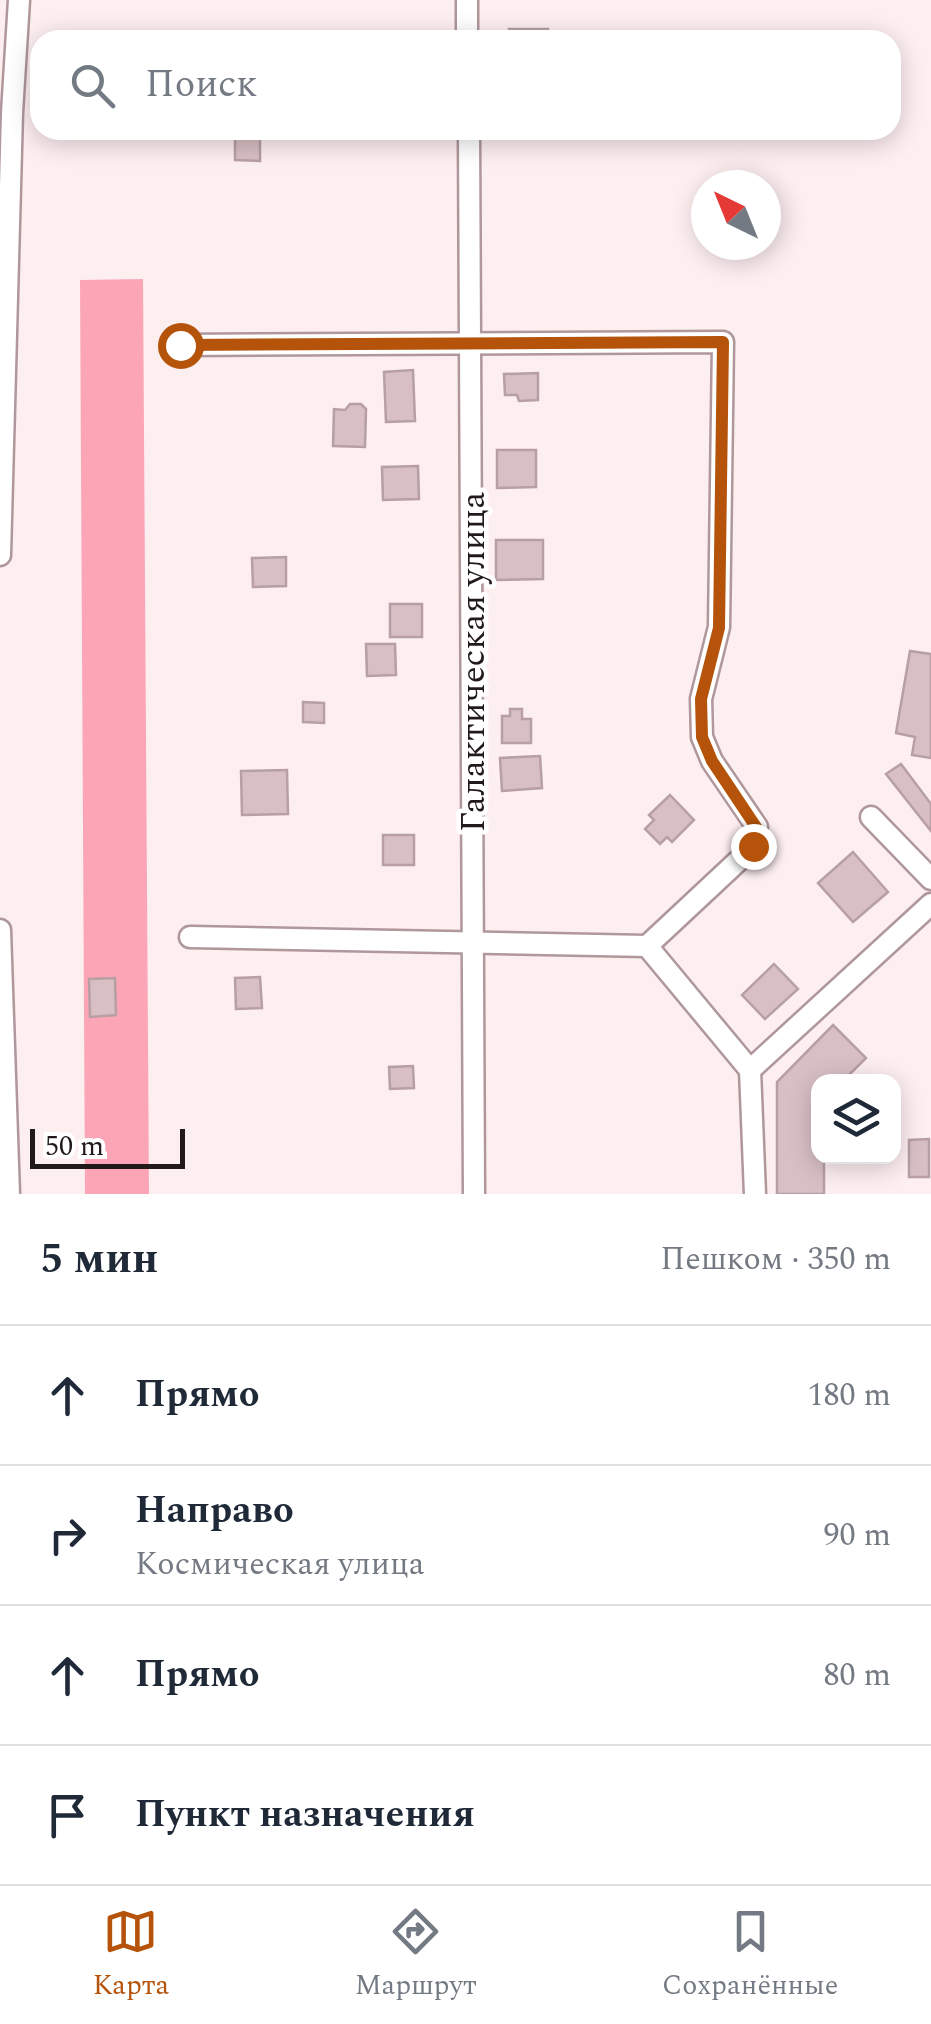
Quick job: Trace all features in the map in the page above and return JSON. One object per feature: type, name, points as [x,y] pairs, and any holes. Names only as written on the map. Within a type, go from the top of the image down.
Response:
[{"type":"street","points":[[1,555],[6,113],[19,0]]},
{"type":"street","points":[[467,0],[468,30]]},
{"type":"street","name":"Галактическая улица","points":[[468,140],[474,1194]]},
{"type":"street","points":[[180,345],[723,342],[719,628],[701,699],[702,737],[712,761],[756,827],[753,846],[647,946],[190,938]]},
{"type":"street","points":[[870,817],[931,880]]},
{"type":"street","points":[[750,1070],[931,904]]},
{"type":"street","points":[[1,930],[9,1194]]},
{"type":"street","points":[[647,946],[750,1070],[755,1194]]},
{"type":"shaded area","points":[[143,279],[149,1194],[85,1194],[80,280]]},
{"type":"building","points":[[235,140],[260,140],[260,161],[235,160]]},
{"type":"building","points":[[413,370],[415,421],[386,422],[384,372]]},
{"type":"building","points":[[538,373],[538,400],[519,401],[517,395],[505,395],[504,374]]},
{"type":"building","points":[[350,404],[361,404],[366,409],[365,447],[333,446],[334,409],[345,410]]},
{"type":"building","points":[[497,450],[536,450],[536,487],[497,488]]},
{"type":"building","points":[[418,466],[419,499],[383,500],[382,467]]},
{"type":"building","points":[[496,540],[543,540],[543,579],[496,580]]},
{"type":"building","points":[[286,557],[286,586],[253,587],[252,558]]},
{"type":"building","points":[[390,604],[422,604],[422,637],[390,637]]},
{"type":"building","points":[[366,644],[395,644],[396,675],[367,676]]},
{"type":"building","points":[[910,651],[931,654],[931,758],[912,755],[915,737],[896,733]]},
{"type":"building","points":[[303,702],[324,703],[324,723],[303,722]]},
{"type":"building","points":[[510,709],[522,709],[522,719],[531,719],[531,743],[502,743],[502,716],[510,716]]},
{"type":"building","points":[[540,756],[542,788],[502,791],[500,758]]},
{"type":"building","points":[[901,764],[931,804],[931,831],[886,774]]},
{"type":"building","points":[[287,770],[288,814],[242,815],[241,771]]},
{"type":"building","points":[[670,795],[694,820],[672,842],[667,837],[660,844],[645,829],[654,820],[649,815]]},
{"type":"building","points":[[383,835],[414,835],[414,865],[383,865]]},
{"type":"building","points":[[853,852],[888,892],[853,922],[818,883]]},
{"type":"building","points":[[774,964],[798,989],[765,1019],[742,995]]},
{"type":"building","points":[[260,977],[262,1008],[236,1009],[235,978]]},
{"type":"building","points":[[115,978],[116,1015],[90,1017],[89,979]]},
{"type":"building","points":[[833,1025],[866,1058],[850,1074],[811,1074],[811,1164],[824,1164],[824,1194],[777,1194],[777,1082]]},
{"type":"building","points":[[413,1066],[414,1088],[390,1089],[389,1067]]},
{"type":"building","points":[[929,1139],[929,1177],[909,1177],[909,1140]]},
{"type":"route","points":[[180,345],[723,342],[719,628],[701,699],[702,737],[712,761],[756,827],[753,846]]}]
